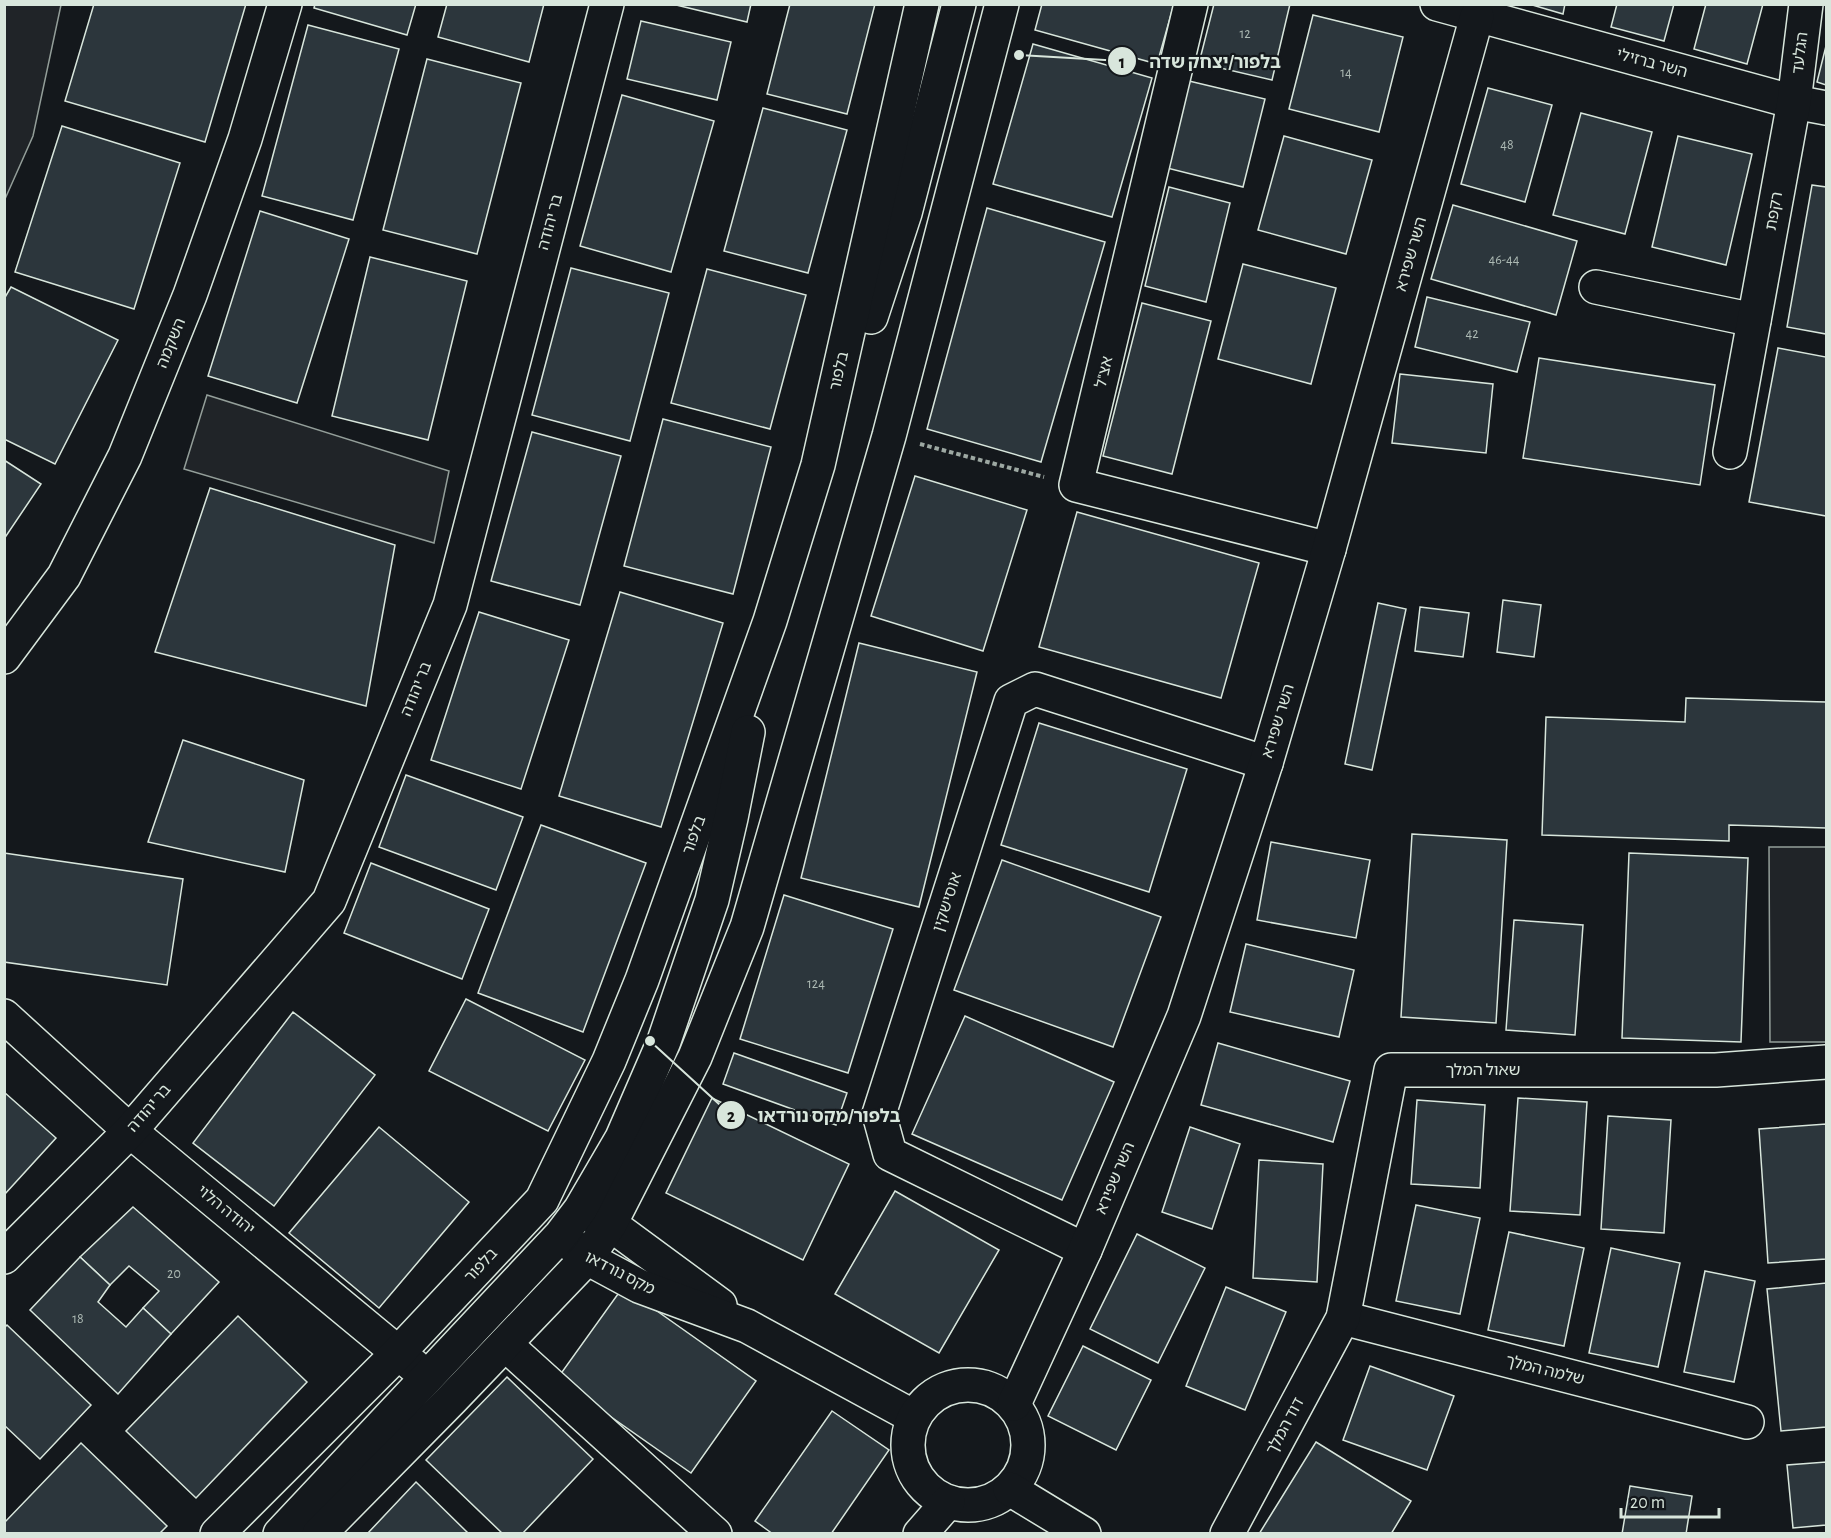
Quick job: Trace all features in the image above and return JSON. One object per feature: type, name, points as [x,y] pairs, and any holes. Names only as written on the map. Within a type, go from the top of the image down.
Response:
[{"type":"street","name":"השקמה","points":[[4,657],[64,576],[125,456],[190,295],[245,139],[285,4]]},
{"type":"street","name":"בר יהודה","points":[[4,1257],[130,1131],[329,901],[450,605],[607,4]]},
{"type":"street","name":"בלפור","points":[[217,1533],[399,1352],[542,1200],[609,1061],[642,980],[770,621],[818,465],[922,4]]},
{"type":"street","points":[[818,465],[864,338],[905,213],[959,4]]},
{"type":"street","points":[[292,1531],[452,1399],[587,1258],[610,1224],[695,1057],[747,927],[889,436],[1002,4]]},
{"type":"street","name":"אצ\"ל","points":[[1076,485],[1191,4]]},
{"type":"street","points":[[1437,4],[1477,16]]},
{"type":"street","name":"הגלעד","points":[[1794,102],[1806,4]]},
{"type":"street","name":"השר ברזילי","points":[[1477,16],[1794,102],[1827,108]]},
{"type":"street","name":"השר שפירא","points":[[1014,1404],[1085,1250],[1184,1016],[1266,763],[1329,549],[1477,16]]},
{"type":"street","name":"רקפת","points":[[1730,452],[1794,102]]},
{"type":"street","points":[[1596,287],[1754,320]]},
{"type":"street","points":[[1076,485],[1329,549]]},
{"type":"street","points":[[292,1531],[427,1377],[570,1223],[622,1138],[664,1041],[712,900],[731,818],[770,621]]},
{"type":"street","name":"אוסישקין","points":[[1085,1250],[890,1154],[879,1114],[1011,701],[1035,689],[1266,763]]},
{"type":"street","name":"יהודה הלוי","points":[[4,1016],[130,1131],[399,1352],[452,1399]]},
{"type":"street","points":[[622,1138],[695,1057]]},
{"type":"street","name":"שאול המלך","points":[[1343,1318],[1391,1070],[1716,1070],[1827,1062]]},
{"type":"street","name":"מקס נורדאו","points":[[542,1200],[570,1223],[587,1258],[639,1286],[747,1326]]},
{"type":"street","name":"מקס נורדאו","points":[[570,1223],[610,1224],[747,1326],[914,1417]]},
{"type":"street","name":"שלמה המלך","points":[[1343,1318],[1747,1422]]},
{"type":"street","name":"דוד המלך","points":[[1227,1533],[1343,1318]]},
{"type":"street","points":[[504,1344],[715,1533]]},
{"type":"street","points":[[976,1384],[997,1390],[1014,1404],[1026,1425],[1030,1446],[1023,1472],[1010,1489],[990,1502],[969,1506],[948,1502],[926,1489],[914,1472],[908,1458],[908,1437],[914,1417],[931,1396],[950,1386],[976,1384]]},
{"type":"street","points":[[1010,1489],[1084,1533]]},
{"type":"street","points":[[920,1533],[948,1502]]},
{"type":"path","points":[[889,436],[1076,485]]},
{"type":"shaded area","points":[[5,4],[61,5],[33,136],[5,199]]},
{"type":"shaded area","points":[[207,395],[449,471],[434,543],[184,469]]},
{"type":"shaded area","points":[[1769,847],[1826,847],[1826,1042],[1770,1042]]},
{"type":"building","points":[[94,4],[246,4],[205,142],[65,101]]},
{"type":"building","points":[[315,4],[416,4],[407,35],[314,8]]},
{"type":"building","points":[[447,4],[544,4],[529,62],[438,37]]},
{"type":"building","points":[[672,4],[751,4],[747,22]]},
{"type":"building","points":[[790,4],[875,4],[847,114],[767,94]]},
{"type":"building","points":[[1042,4],[1174,4],[1157,64],[1035,30]]},
{"type":"building","points":[[1214,4],[1290,4],[1272,80],[1199,63]]},
{"type":"building","points":[[1529,4],[1565,4],[1563,14]]},
{"type":"building","points":[[1617,4],[1674,4],[1664,41],[1611,27]]},
{"type":"building","points":[[1706,4],[1763,4],[1747,64],[1694,49]]},
{"type":"building","points":[[1313,15],[1403,37],[1379,132],[1289,109]]},
{"type":"building","points":[[641,21],[731,42],[717,100],[627,79]]},
{"type":"building","points":[[308,25],[399,49],[353,220],[262,196]]},
{"type":"building","points":[[1033,44],[1152,78],[1112,217],[993,184]]},
{"type":"building","points":[[1826,46],[1826,85],[1817,82]]},
{"type":"building","points":[[427,59],[521,83],[477,254],[383,230]]},
{"type":"building","points":[[1189,81],[1265,99],[1243,187],[1167,168]]},
{"type":"building","points":[[1488,88],[1552,105],[1525,202],[1461,184]]},
{"type":"building","points":[[622,95],[714,121],[671,272],[580,246]]},
{"type":"building","points":[[763,108],[847,130],[808,273],[724,251]]},
{"type":"building","points":[[1581,113],[1652,132],[1625,234],[1553,215]]},
{"type":"building","points":[[62,126],[180,163],[134,309],[15,272]]},
{"type":"building","points":[[1284,136],[1372,160],[1346,254],[1258,230]]},
{"type":"building","points":[[1678,136],[1752,154],[1726,265],[1652,247]]},
{"type":"building","points":[[1812,185],[1826,187],[1826,334],[1787,327]]},
{"type":"building","points":[[1169,187],[1230,203],[1206,302],[1145,286]]},
{"type":"building","points":[[1453,205],[1577,241],[1556,315],[1431,279]]},
{"type":"building","points":[[987,208],[1105,242],[1041,462],[927,429]]},
{"type":"building","points":[[260,211],[349,239],[297,403],[208,376]]},
{"type":"building","points":[[370,257],[467,281],[428,440],[332,416]]},
{"type":"building","points":[[1243,264],[1336,288],[1311,384],[1218,359]]},
{"type":"building","points":[[571,268],[669,293],[630,441],[532,415]]},
{"type":"building","points":[[707,269],[806,295],[770,429],[671,403]]},
{"type":"building","points":[[11,287],[118,340],[55,464],[4,439],[4,299]]},
{"type":"building","points":[[1427,297],[1530,322],[1517,372],[1415,347]]},
{"type":"building","points":[[1142,303],[1211,321],[1172,474],[1103,456]]},
{"type":"building","points":[[1778,348],[1826,357],[1826,516],[1749,502]]},
{"type":"building","points":[[1539,358],[1715,385],[1700,485],[1523,458]]},
{"type":"building","points":[[1400,374],[1493,384],[1486,453],[1392,443]]},
{"type":"building","points":[[663,419],[771,447],[733,594],[624,566]]},
{"type":"building","points":[[532,432],[621,456],[580,605],[491,581]]},
{"type":"building","points":[[4,460],[41,484],[4,539]]},
{"type":"building","points":[[915,476],[1027,510],[983,651],[871,616]]},
{"type":"building","points":[[210,488],[395,545],[366,706],[155,652]]},
{"type":"building","points":[[1077,512],[1259,563],[1221,698],[1039,647]]},
{"type":"building","points":[[620,592],[723,623],[661,827],[559,796]]},
{"type":"building","points":[[1503,600],[1541,605],[1534,657],[1497,652]]},
{"type":"building","points":[[1378,603],[1406,609],[1372,770],[1345,764]]},
{"type":"building","points":[[1420,607],[1469,613],[1463,657],[1415,651]]},
{"type":"building","points":[[479,612],[569,640],[521,789],[431,760]]},
{"type":"building","points":[[859,643],[977,672],[919,907],[801,878]]},
{"type":"building","points":[[1686,698],[1826,702],[1826,828],[1729,825],[1729,841],[1542,835],[1546,717],[1685,722]]},
{"type":"building","points":[[1039,723],[1187,769],[1149,892],[1001,845]]},
{"type":"building","points":[[183,740],[304,780],[285,872],[148,842]]},
{"type":"building","points":[[406,775],[523,817],[496,890],[379,847]]},
{"type":"building","points":[[541,825],[646,863],[583,1032],[478,993]]},
{"type":"building","points":[[1412,834],[1507,840],[1496,1023],[1401,1017]]},
{"type":"building","points":[[1271,842],[1370,860],[1356,938],[1257,920]]},
{"type":"building","points":[[4,853],[183,879],[167,985],[4,962]]},
{"type":"building","points":[[1629,853],[1748,858],[1741,1042],[1622,1038]]},
{"type":"building","points":[[1002,860],[1161,917],[1113,1047],[954,990]]},
{"type":"building","points":[[371,863],[489,909],[462,979],[344,933]]},
{"type":"building","points":[[784,895],[893,929],[848,1073],[740,1039]]},
{"type":"building","points":[[1514,920],[1583,925],[1575,1035],[1506,1030]]},
{"type":"building","points":[[1246,944],[1354,970],[1339,1037],[1230,1012]]},
{"type":"building","points":[[466,999],[585,1060],[548,1131],[429,1071]]},
{"type":"building","points":[[293,1012],[375,1075],[274,1206],[193,1143]]},
{"type":"building","points":[[965,1016],[1114,1082],[1062,1200],[912,1134]]},
{"type":"building","points":[[1218,1043],[1350,1081],[1333,1142],[1201,1105]]},
{"type":"building","points":[[734,1053],[847,1093],[836,1125],[723,1084]]},
{"type":"building","points":[[4,1092],[56,1138],[4,1195]]},
{"type":"building","points":[[712,1098],[849,1164],[803,1260],[666,1193]]},
{"type":"building","points":[[1518,1098],[1587,1102],[1580,1215],[1510,1211]]},
{"type":"building","points":[[1417,1100],[1485,1105],[1480,1188],[1411,1184]]},
{"type":"building","points":[[1608,1116],[1671,1120],[1664,1233],[1601,1229]]},
{"type":"building","points":[[1826,1124],[1826,1259],[1768,1263],[1759,1129]]},
{"type":"building","points":[[379,1127],[469,1202],[379,1308],[289,1233]]},
{"type":"building","points":[[1190,1127],[1240,1144],[1212,1229],[1162,1212]]},
{"type":"building","points":[[1259,1160],[1323,1164],[1317,1282],[1253,1278]]},
{"type":"building","points":[[895,1191],[999,1250],[939,1353],[835,1294]]},
{"type":"building","points":[[1416,1205],[1480,1218],[1460,1314],[1396,1301]]},
{"type":"building","points":[[133,1207],[219,1282],[171,1334],[143,1308],[159,1291],[129,1266],[110,1285],[80,1257]]},
{"type":"building","points":[[1509,1232],[1584,1248],[1564,1346],[1488,1330]]},
{"type":"building","points":[[1137,1234],[1205,1268],[1158,1363],[1090,1329]]},
{"type":"building","points":[[1611,1248],[1680,1263],[1658,1367],[1589,1353]]},
{"type":"building","points":[[80,1257],[110,1285],[98,1302],[126,1327],[143,1308],[171,1334],[118,1394],[30,1310]]},
{"type":"building","points":[[1705,1271],[1755,1281],[1734,1382],[1684,1372]]},
{"type":"building","points":[[1826,1283],[1826,1427],[1781,1431],[1767,1289]]},
{"type":"building","points":[[623,1287],[756,1381],[691,1473],[557,1379]]},
{"type":"building","points":[[1226,1287],[1286,1312],[1245,1410],[1186,1386]]},
{"type":"building","points":[[238,1316],[307,1382],[196,1498],[126,1431]]},
{"type":"building","points":[[7,1325],[91,1405],[40,1459],[4,1425],[4,1328]]},
{"type":"building","points":[[1083,1346],[1151,1380],[1116,1450],[1048,1416]]},
{"type":"building","points":[[1370,1366],[1454,1396],[1427,1470],[1343,1440]]},
{"type":"building","points":[[507,1377],[593,1459],[522,1534],[503,1534],[426,1460]]},
{"type":"building","points":[[832,1411],[889,1450],[831,1534],[773,1534],[755,1521]]},
{"type":"building","points":[[1316,1442],[1411,1501],[1391,1534],[1259,1534]]},
{"type":"building","points":[[81,1443],[167,1526],[159,1534],[4,1534],[4,1523]]},
{"type":"building","points":[[1826,1462],[1826,1525],[1793,1528],[1787,1465]]},
{"type":"building","points":[[416,1482],[469,1534],[367,1534]]},
{"type":"building","points":[[1630,1486],[1692,1496],[1686,1534],[1622,1534]]},
{"type":"place","name":"בלפור/יצחק שדה","points":[[1019,55]]},
{"type":"place","name":"בלפור/מקס נורדאו","points":[[650,1041]]}]
